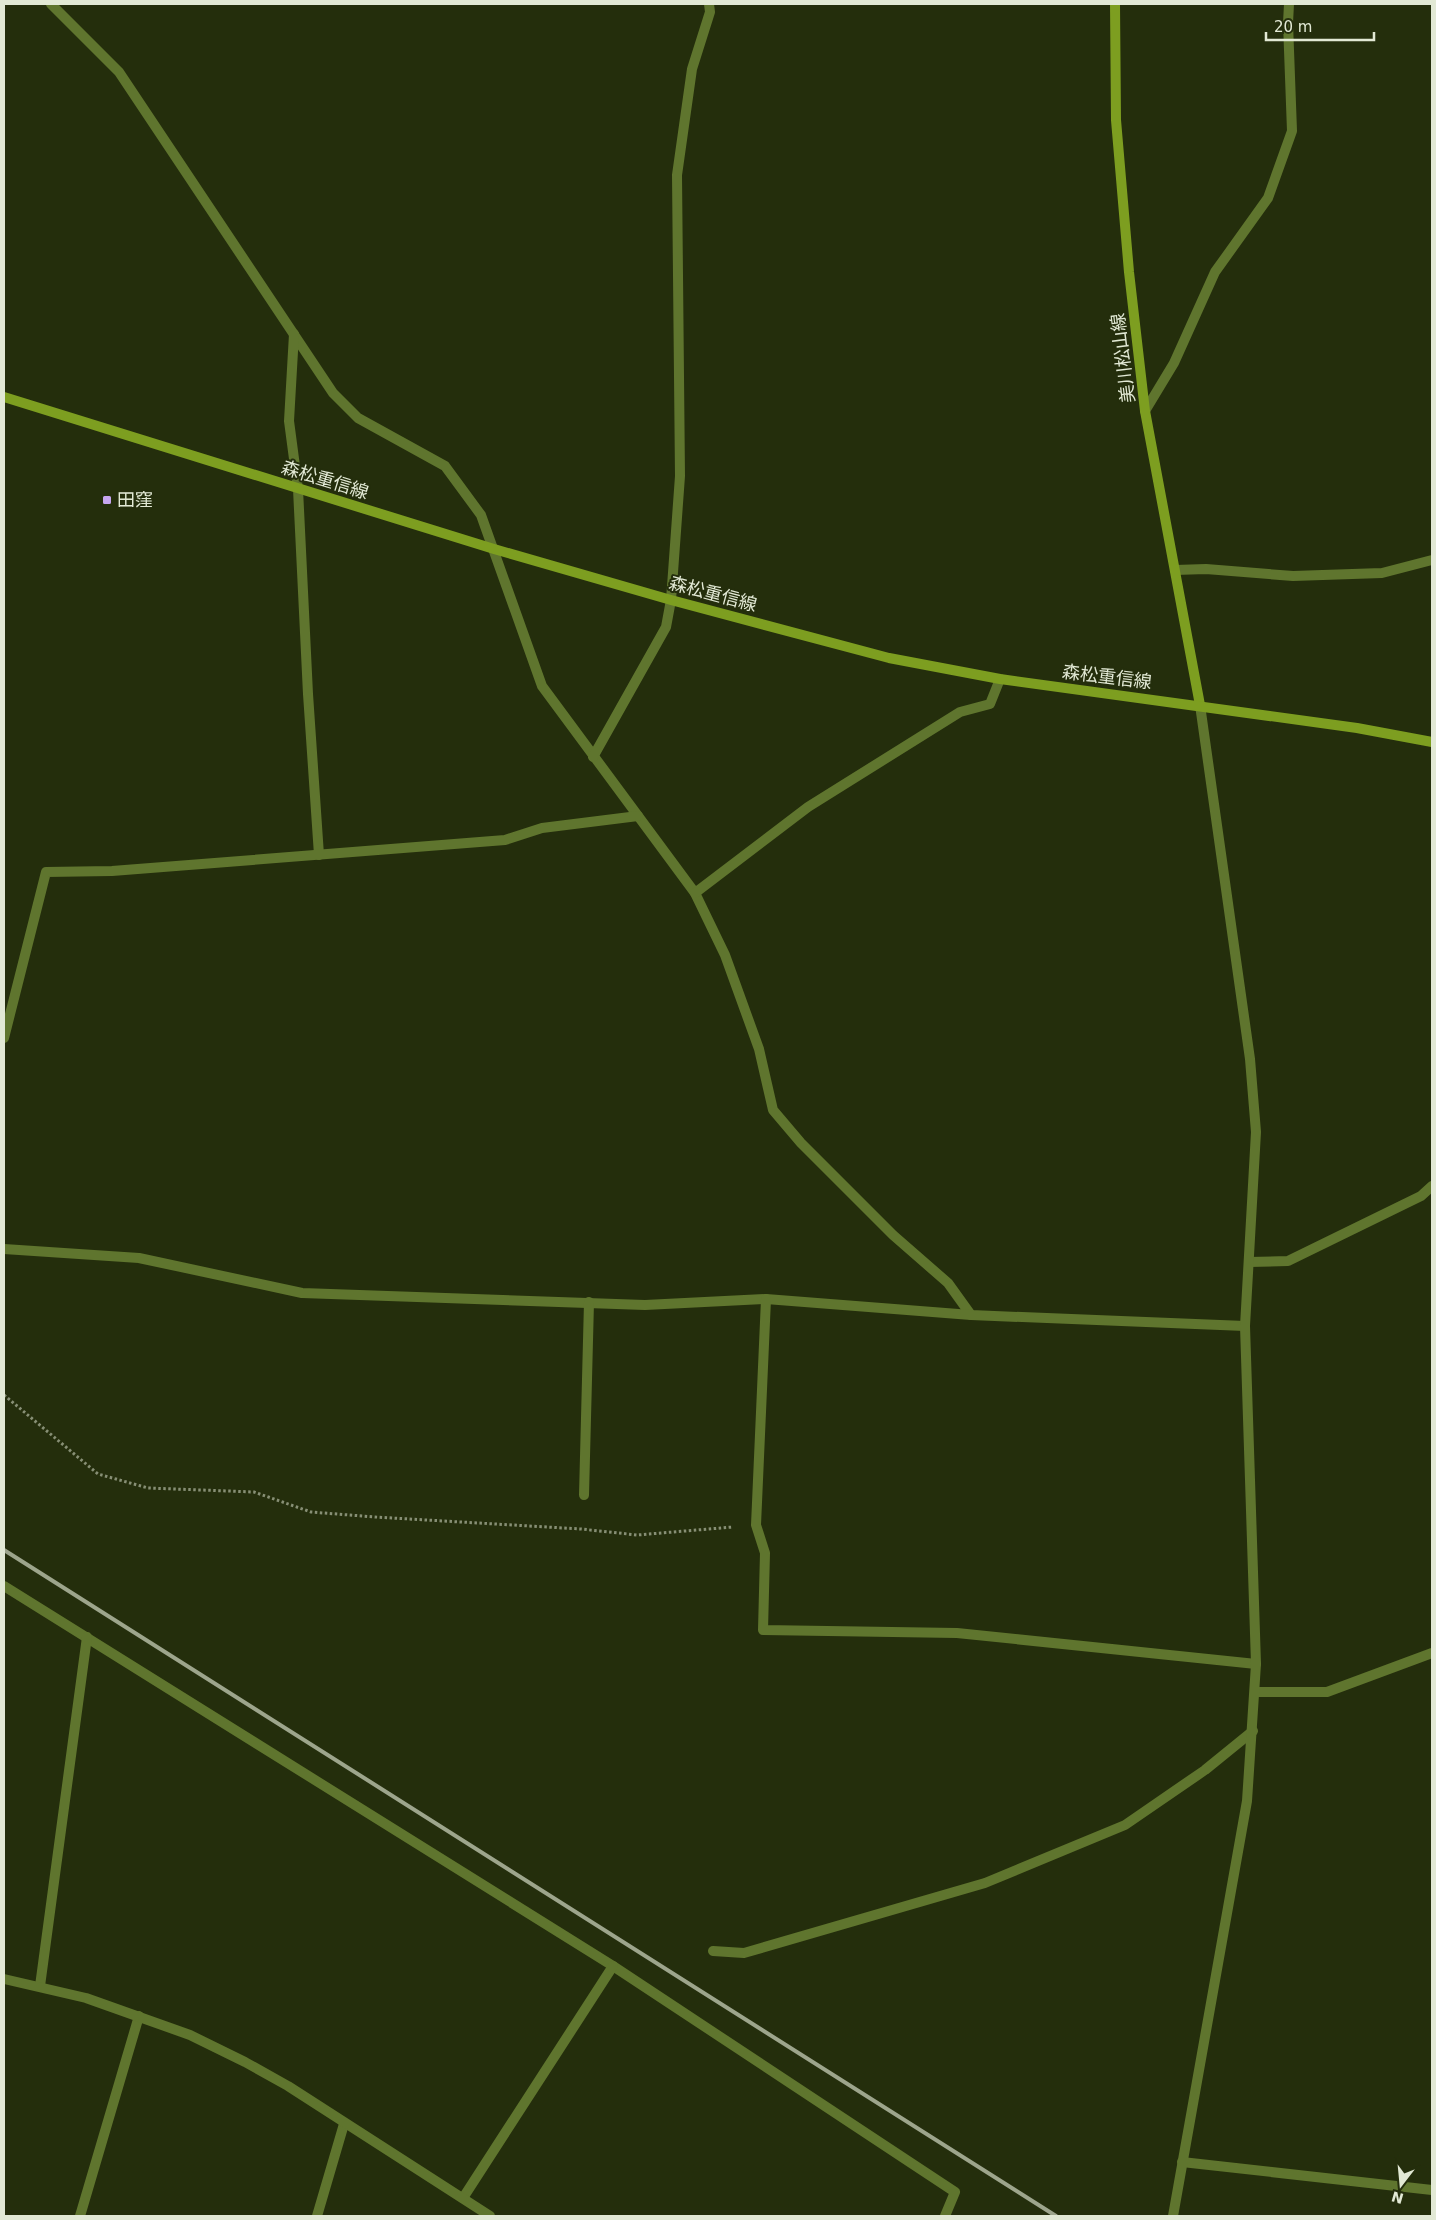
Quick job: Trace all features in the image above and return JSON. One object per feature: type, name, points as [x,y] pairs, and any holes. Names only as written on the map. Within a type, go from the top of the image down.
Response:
[{"type":"main road","name":"美川松山線","points":[[1115,4],[1116,120],[1129,272],[1145,411],[1200,705]]},
{"type":"main road","name":"森松重信線","points":[[6,400],[494,549],[671,600],[890,658],[1000,679],[1358,728],[1432,742]]},
{"type":"street","points":[[51,4],[119,72],[333,393],[358,418],[445,466],[481,515],[542,686],[695,893],[725,955],[759,1049],[773,1110],[801,1143],[893,1235],[948,1283],[971,1315]]},
{"type":"street","points":[[593,757],[666,627],[671,600],[680,476],[677,174],[692,69],[710,12],[709,4]]},
{"type":"street","points":[[1145,411],[1174,363],[1215,272],[1268,198],[1292,131],[1289,4]]},
{"type":"street","points":[[294,334],[289,421],[298,489],[308,694],[319,855]]},
{"type":"street","points":[[1175,570],[1206,569],[1293,576],[1374,574],[1432,560]]},
{"type":"street","points":[[695,893],[808,807],[960,712],[990,704],[1000,679]]},
{"type":"street","points":[[1173,2216],[1247,1801],[1256,1664],[1245,1326],[1256,1132],[1250,1059],[1200,705]]},
{"type":"street","points":[[4,1038],[46,872],[112,871],[504,840],[542,828],[638,816]]},
{"type":"street","points":[[1249,1262],[1288,1261],[1421,1196],[1432,1186]]},
{"type":"street","points":[[4,1249],[139,1258],[302,1293],[645,1305],[766,1299],[971,1315],[1245,1326]]},
{"type":"street","points":[[766,1299],[756,1525],[765,1553],[763,1630],[957,1633],[1256,1664]]},
{"type":"street","points":[[584,1495],[589,1302]]},
{"type":"street","points":[[4,1586],[612,1966],[955,2192],[945,2216]]},
{"type":"street","points":[[40,1986],[87,1637]]},
{"type":"street","points":[[1255,1692],[1327,1692],[1432,1653]]},
{"type":"street","points":[[713,1951],[744,1952],[984,1883],[1125,1824],[1205,1770],[1253,1731]]},
{"type":"street","points":[[463,2198],[612,1966]]},
{"type":"street","points":[[4,1979],[86,1998],[190,2035],[288,2086],[344,2124],[490,2216]]},
{"type":"street","points":[[80,2216],[139,2016]]},
{"type":"street","points":[[316,2216],[344,2124]]},
{"type":"street","points":[[1182,2162],[1432,2190]]},
{"type":"path","points":[[4,1395],[98,1474],[148,1488],[254,1492],[311,1512],[375,1518],[581,1529],[637,1535],[756,1525]]},
{"type":"railway","points":[[4,1550],[1056,2216]]},
{"type":"place","name":"田窪","points":[[107,500]]}]
